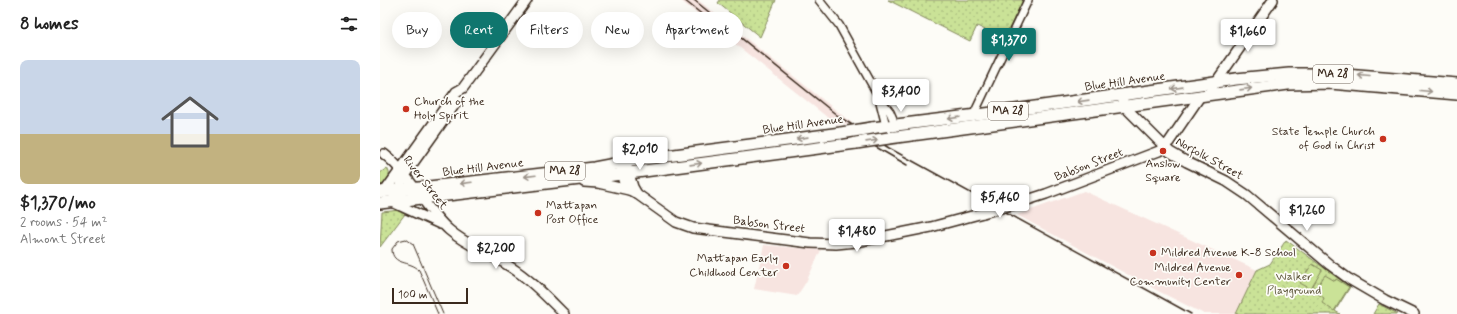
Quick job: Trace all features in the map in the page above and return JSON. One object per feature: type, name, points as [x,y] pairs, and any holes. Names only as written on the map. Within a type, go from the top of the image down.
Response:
[{"type":"highway","name":"Blue Hill Avenue","points":[[420,193],[856,143],[1123,100],[1216,82],[1276,75],[1316,73],[1457,84]]},
{"type":"highway","name":"Blue Hill Avenue","points":[[626,170],[872,128],[1123,100],[1204,95],[1281,85],[1313,83],[1338,84],[1457,94]]},
{"type":"highway","name":"Blue Hill Avenue","points":[[420,193],[561,181],[594,172]]},
{"type":"highway","name":"MA 28","points":[[385,198],[397,190],[420,193]]},
{"type":"highway","name":"MA 28","points":[[385,198],[420,193]]},
{"type":"main road","points":[[385,198],[401,174],[461,97],[463,88],[527,0]]},
{"type":"main road","name":"Babson Street","points":[[633,192],[676,222],[693,228],[824,244],[856,242],[938,226],[1012,205],[1046,194],[1138,159],[1164,147],[1204,95],[1216,82],[1273,0]]},
{"type":"main road","name":"Norfolk Street","points":[[1123,100],[1164,147],[1176,157],[1218,176],[1247,195],[1330,265],[1364,288],[1414,314]]},
{"type":"main road","name":"River Street","points":[[382,152],[393,167],[420,193],[447,228]]},
{"type":"main road","points":[[626,170],[633,192]]},
{"type":"main road","points":[[397,190],[401,174]]},
{"type":"main road","name":"Blue Hill Avenue","points":[[561,181],[595,182],[633,192]]},
{"type":"main road","name":"River Street","points":[[385,198],[429,218],[447,228],[462,240],[499,260],[519,273],[564,314]]},
{"type":"street","points":[[819,0],[838,25],[880,100],[893,117],[890,126],[891,138]]},
{"type":"street","points":[[973,116],[1028,0]]},
{"type":"shaded area","points":[[680,0],[698,0],[713,12],[695,12]]},
{"type":"shaded area","points":[[743,36],[852,123],[837,125],[740,48],[743,48]]},
{"type":"shaded area","name":"Mildred Avenue K-8 School","points":[[1084,191],[1257,270],[1236,314],[1204,314],[1017,215]]},
{"type":"shaded area","name":"Mattapan Early Childhood Center","points":[[764,245],[821,250],[806,282],[797,296],[754,289]]},
{"type":"green space","points":[[720,0],[776,0],[760,37],[743,23],[743,12],[729,12],[718,3]]},
{"type":"green space","points":[[888,0],[1023,0],[1004,39],[977,26],[970,41]]},
{"type":"green space","points":[[387,168],[389,176],[387,181],[380,185],[380,173]]},
{"type":"green space","points":[[400,210],[405,214],[380,247],[382,212]]},
{"type":"green space","name":"Walker Playground","points":[[1286,240],[1350,287],[1335,311],[1340,314],[1236,314],[1257,270],[1270,264]]},
{"type":"green space","points":[[1312,264],[1322,270],[1311,289],[1300,283]]},
{"type":"green space","points":[[1325,275],[1335,281],[1336,279],[1349,287],[1334,311],[1322,303],[1324,298],[1314,291]]},
{"type":"green space","points":[[1379,304],[1398,314],[1373,314]]},
{"type":"tram line","points":[[438,314],[419,270],[395,258],[392,249],[398,241],[406,239],[413,244],[443,314]]},
{"type":"railway","points":[[684,0],[699,12]]},
{"type":"railway","points":[[694,0],[838,116],[889,148],[1191,314]]},
{"type":"railway","points":[[869,143],[907,165]]},
{"type":"place","name":"Church of the Holy Spirit","points":[[406,109]]},
{"type":"place","name":"State Temple Church of God in Christ","points":[[1383,139]]},
{"type":"place","name":"Anslow Square","points":[[1163,151]]},
{"type":"place","name":"Mattapan Post Office","points":[[538,213]]},
{"type":"place","name":"Mildred Avenue K-8 School","points":[[1153,253]]},
{"type":"place","name":"Mattapan Early Childhood Center","points":[[786,266]]},
{"type":"place","name":"Mildred Avenue Community Center","points":[[1239,275]]}]
